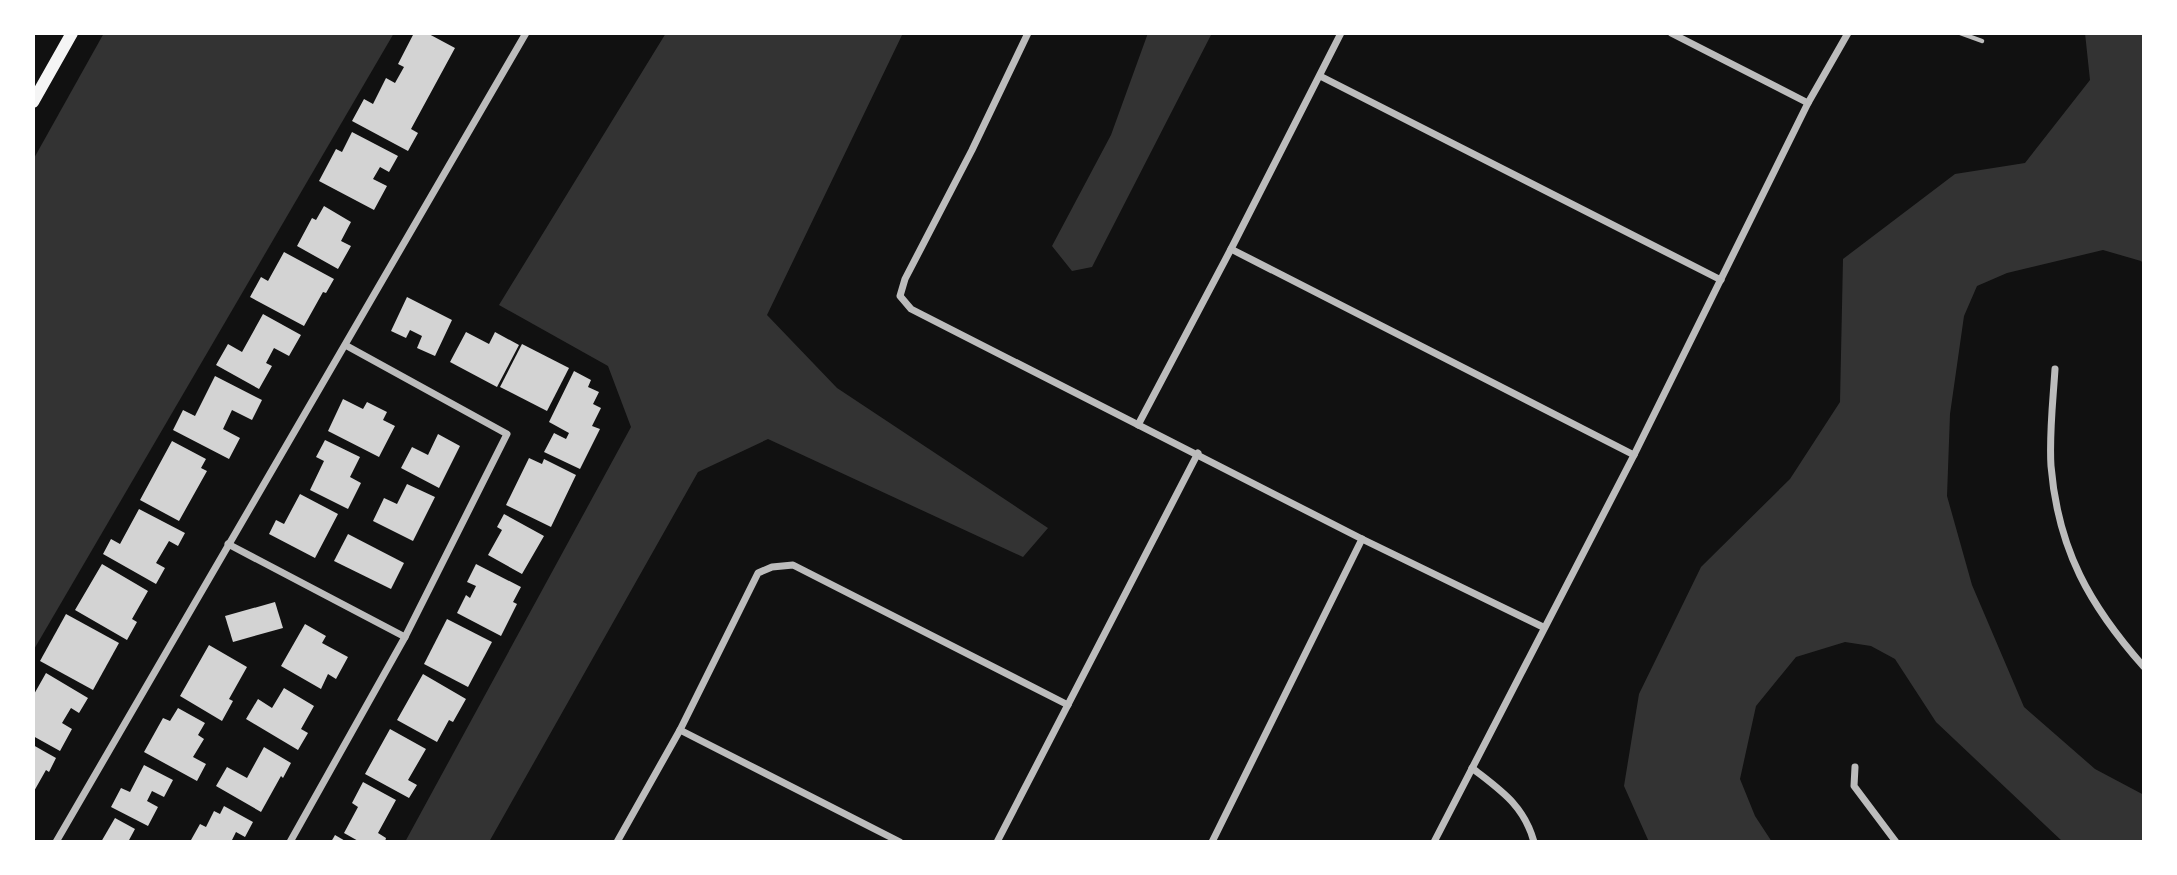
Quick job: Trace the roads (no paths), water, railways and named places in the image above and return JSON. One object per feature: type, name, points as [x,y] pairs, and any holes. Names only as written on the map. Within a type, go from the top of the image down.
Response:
[{"type":"main road","points":[[33,102],[72,33]]},
{"type":"street","points":[[56,842],[526,33]]},
{"type":"street","points":[[1028,33],[972,150],[905,279],[900,296],[911,309],[1198,453],[1362,539],[1544,627]]},
{"type":"street","points":[[1138,425],[1341,33]]},
{"type":"street","points":[[1671,33],[1808,103]]},
{"type":"street","points":[[1434,842],[1634,455],[1808,103],[1848,33]]},
{"type":"street","points":[[1320,76],[1721,280]]},
{"type":"street","points":[[1231,249],[1634,455]]},
{"type":"street","points":[[290,842],[404,637],[507,434],[346,346]]},
{"type":"street","points":[[2055,369],[2051,465],[2055,499],[2066,543],[2085,590],[2116,636],[2144,667]]},
{"type":"street","points":[[997,842],[1198,453]]},
{"type":"street","points":[[1212,842],[1362,539]]},
{"type":"street","points":[[228,544],[404,637]]},
{"type":"street","points":[[617,842],[680,730],[758,573],[772,567],[793,565],[1068,705]]},
{"type":"street","points":[[680,730],[900,842]]},
{"type":"street","points":[[1855,767],[1854,786],[1896,842]]},
{"type":"street","points":[[1472,768],[1514,802],[1534,842]]},
{"type":"lane","points":[[1960,33],[1982,41]]}]
